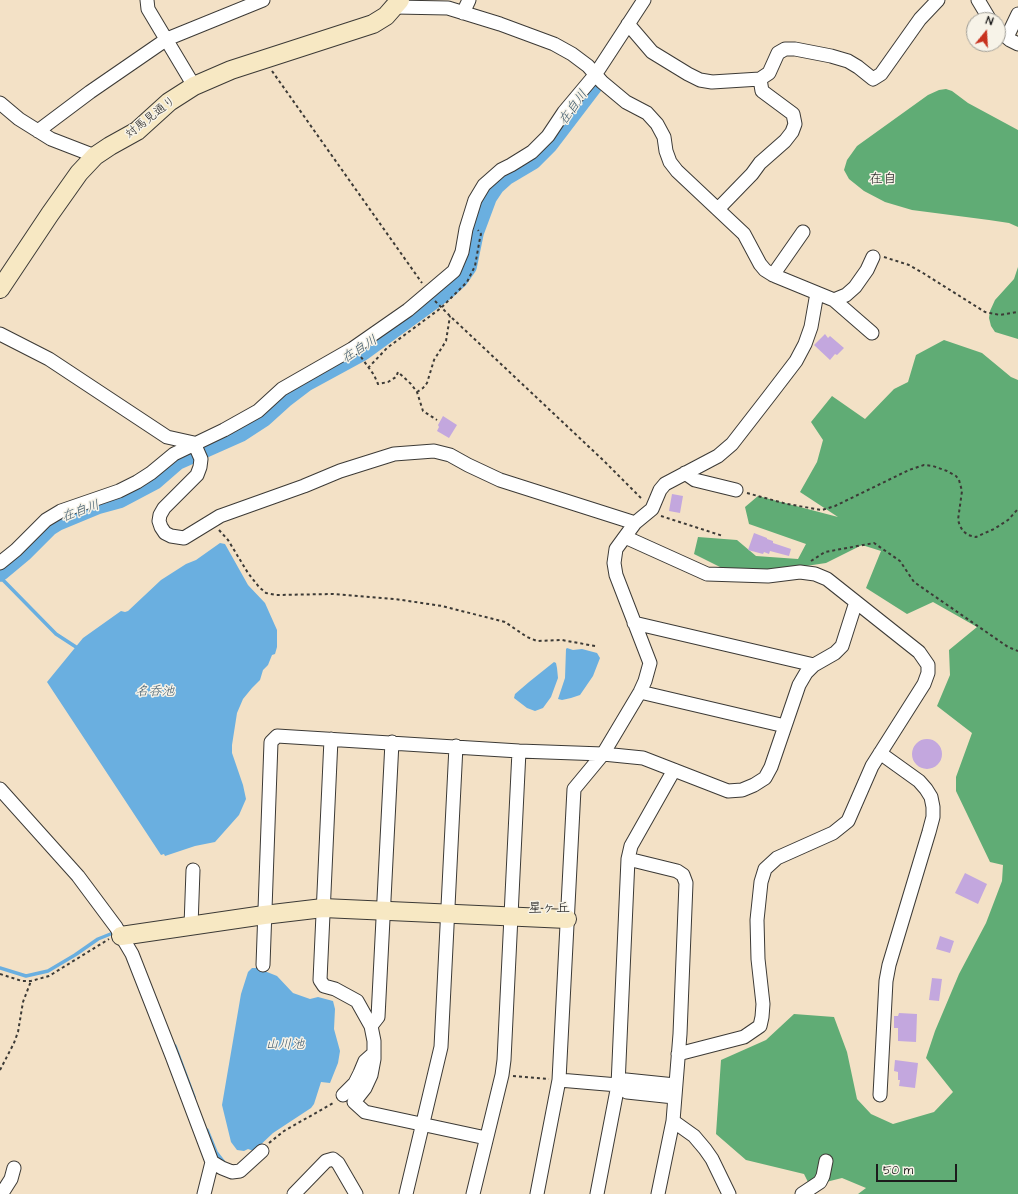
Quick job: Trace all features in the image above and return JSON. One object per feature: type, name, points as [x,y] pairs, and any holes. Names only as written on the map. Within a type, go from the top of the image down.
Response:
[{"type":"street","points":[[147,0],[148,10],[167,39],[194,86]]},
{"type":"street","points":[[38,131],[90,92],[167,39],[263,0]]},
{"type":"street","points":[[463,13],[469,0]]},
{"type":"street","points":[[0,563],[16,550],[46,520],[60,511],[119,491],[137,482],[151,473],[174,454],[194,443],[224,430],[258,411],[282,389],[354,348],[408,310],[454,271],[462,252],[466,229],[475,200],[484,185],[501,170],[532,152],[548,136],[564,112],[595,74],[644,0]]},
{"type":"street","points":[[628,24],[652,52],[700,80],[712,82],[760,79],[769,73],[778,53],[785,49],[802,50],[848,61],[873,79],[877,78],[881,74],[920,19],[938,0]]},
{"type":"street","points":[[978,0],[985,12]]},
{"type":"street","points":[[397,4],[448,8],[500,24],[554,44],[572,54],[588,66],[602,82],[626,102],[647,113],[657,124],[664,137],[666,151],[670,162],[677,171],[744,234],[760,264],[765,270],[773,275],[834,300],[872,333]]},
{"type":"street","name":"対馬見通り","points":[[0,289],[58,202],[79,173],[94,156],[137,131],[169,102],[194,86],[231,70],[263,58],[373,24],[386,16],[397,4]]},
{"type":"street","points":[[1008,37],[1018,14]]},
{"type":"street","points":[[718,209],[752,174],[760,163],[785,141],[792,132],[795,124],[793,114],[762,91],[760,79]]},
{"type":"street","points":[[0,103],[19,119],[38,131],[65,145],[94,156]]},
{"type":"street","points":[[773,275],[803,232]]},
{"type":"street","points":[[834,300],[846,295],[855,287],[867,270],[873,257]]},
{"type":"street","points":[[537,1194],[558,1080],[574,789],[603,754],[640,692],[650,663],[616,575],[614,563],[616,549],[636,523],[652,509],[660,490],[665,484],[718,456],[732,444],[796,361],[811,327],[817,293]]},
{"type":"street","points":[[0,334],[49,358],[167,437],[194,443]]},
{"type":"street","points":[[194,443],[201,459],[197,475],[164,508],[160,515],[161,527],[165,533],[171,536],[184,538],[220,516],[356,466],[394,454],[434,451],[450,455],[500,480],[636,523]]},
{"type":"street","points":[[685,474],[696,480],[736,490]]},
{"type":"street","points":[[625,537],[707,574],[768,576],[800,572],[815,574],[827,579],[919,652],[928,665],[928,673],[924,684],[872,766],[848,821],[833,833],[777,858],[765,870],[761,882],[757,920],[758,958],[763,1004],[760,1026],[744,1037],[678,1054]]},
{"type":"street","points":[[263,964],[271,742],[277,736],[519,751],[603,754],[642,758],[728,791],[742,790],[754,786],[765,778],[771,767],[799,685],[806,673],[814,665],[835,653],[842,646],[856,602]]},
{"type":"street","points":[[634,623],[814,665]]},
{"type":"street","points":[[640,692],[784,726]]},
{"type":"street","points":[[332,739],[320,980],[324,986],[335,989],[357,1001],[371,1026],[374,1041],[374,1059],[371,1074],[365,1088],[354,1102],[365,1112],[486,1138]]},
{"type":"street","points":[[371,1026],[378,1017],[392,742]]},
{"type":"street","points":[[406,1194],[441,1048],[456,746]]},
{"type":"street","points":[[473,1194],[502,1075],[504,1060],[519,751]]},
{"type":"street","points":[[880,753],[919,781],[931,797],[933,807],[930,832],[889,965],[886,982],[880,1095]]},
{"type":"street","points":[[597,1194],[618,1085],[628,859],[631,846],[674,770]]},
{"type":"street","points":[[0,789],[78,876],[121,936],[132,954],[212,1162],[204,1194]]},
{"type":"street","points":[[628,859],[677,871],[683,875],[686,883],[678,1054],[673,1121],[658,1194]]},
{"type":"street","points":[[191,926],[193,870]]},
{"type":"street","points":[[121,936],[264,915],[324,908],[567,919]]},
{"type":"street","points":[[343,1095],[355,1083],[365,1061],[374,1053]]},
{"type":"street","points":[[558,1080],[618,1085],[627,1092],[675,1091]]},
{"type":"street","points":[[673,1121],[694,1136],[705,1149],[712,1159],[729,1194]]},
{"type":"street","points":[[212,1162],[232,1172],[240,1171],[262,1151]]},
{"type":"street","points":[[294,1194],[326,1161],[333,1160],[338,1163],[356,1194]]},
{"type":"street","points":[[802,1194],[820,1182],[823,1176],[826,1161]]},
{"type":"street","points":[[0,1194],[12,1179],[14,1168]]},
{"type":"path","points":[[263,58],[428,293],[450,316],[663,518],[723,536]]},
{"type":"path","points":[[873,257],[882,256],[909,265],[940,282],[985,312],[1000,315],[1018,312]]},
{"type":"path","points":[[417,392],[427,383],[434,360],[446,341],[450,316]]},
{"type":"path","points":[[354,348],[374,375],[378,384],[388,382],[396,377],[398,372],[417,392],[423,411],[437,420]]},
{"type":"path","points":[[736,490],[787,504],[822,510],[835,506],[909,470],[924,465],[933,466],[947,471],[956,476],[959,480],[962,491],[958,520],[963,531],[968,535],[976,537],[994,529],[1008,520],[1018,509]]},
{"type":"path","points":[[207,524],[219,531],[228,540],[248,572],[259,587],[266,593],[276,595],[333,594],[395,599],[442,606],[505,622],[527,637],[537,641],[562,640],[595,646]]},
{"type":"path","points":[[792,573],[825,552],[874,543],[900,561],[914,582],[1008,647],[1018,651]]},
{"type":"path","points":[[0,974],[14,979],[31,981],[49,976],[99,944],[121,936]]},
{"type":"path","points":[[0,1070],[18,1032],[23,1002],[31,981]]},
{"type":"path","points":[[502,1075],[558,1080]]},
{"type":"path","points":[[262,1151],[284,1131],[332,1104],[343,1095]]},
{"type":"green space","points":[[946,89],[952,91],[968,103],[1018,130],[1018,227],[1009,223],[912,210],[885,202],[864,191],[849,179],[844,170],[847,160],[857,146],[928,95],[939,90]]},
{"type":"green space","points":[[1018,267],[1018,339],[995,332],[991,326],[989,318],[990,311],[995,300],[1014,279]]},
{"type":"green space","points":[[944,340],[982,353],[1011,377],[1018,380],[1018,1194],[858,1194],[866,1188],[842,1178],[810,1186],[804,1174],[746,1160],[716,1134],[721,1060],[766,1040],[794,1014],[834,1017],[847,1052],[857,1099],[871,1114],[893,1124],[934,1112],[953,1092],[926,1058],[935,1031],[959,974],[986,923],[1002,881],[1003,865],[990,862],[956,791],[956,777],[972,733],[937,706],[950,675],[949,650],[977,627],[933,602],[907,614],[866,588],[881,551],[862,545],[826,563],[772,571],[724,569],[694,554],[698,537],[737,540],[756,556],[798,559],[806,544],[749,524],[745,507],[758,496],[838,517],[800,492],[817,462],[823,440],[811,422],[832,396],[865,419],[894,389],[908,382],[916,355]]},
{"type":"water","name":"名呑池","points":[[220,543],[225,544],[248,585],[265,603],[277,630],[277,647],[275,654],[272,655],[268,665],[263,670],[260,680],[243,699],[237,713],[232,753],[243,785],[246,799],[239,815],[215,842],[195,846],[165,856],[164,854],[161,855],[47,682],[83,638],[121,611],[128,611],[161,580],[186,564],[196,560]]},
{"type":"water","points":[[567,648],[573,650],[582,649],[597,653],[600,658],[593,676],[580,695],[562,700],[558,699],[565,678]]},
{"type":"water","points":[[554,662],[556,663],[558,678],[551,697],[543,708],[535,711],[527,708],[514,698],[515,694]]},
{"type":"water","name":"山川池","points":[[252,968],[257,968],[277,976],[293,993],[310,999],[318,997],[333,1001],[335,1009],[334,1029],[340,1051],[338,1063],[330,1083],[321,1082],[314,1104],[311,1108],[273,1133],[254,1151],[248,1149],[244,1151],[237,1150],[231,1142],[222,1105],[241,994],[248,972]]},
{"type":"building","points":[[825,334],[828,338],[830,336],[844,348],[837,355],[835,354],[830,360],[814,345]]},
{"type":"building","points":[[443,416],[457,425],[449,438],[437,431],[439,427],[438,425]]},
{"type":"building","points":[[672,494],[683,496],[680,513],[669,511]]},
{"type":"building","points":[[754,533],[773,541],[773,543],[791,549],[789,556],[770,551],[769,554],[764,552],[763,554],[748,550]]},
{"type":"building","points":[[927,739],[938,743],[942,754],[938,765],[927,769],[916,765],[912,754],[916,743]]},
{"type":"building","points":[[965,873],[987,884],[978,904],[955,893]]},
{"type":"building","points":[[940,936],[954,941],[950,953],[936,949]]},
{"type":"building","points":[[932,978],[942,979],[939,1001],[929,1000]]},
{"type":"building","points":[[899,1013],[917,1014],[916,1042],[898,1041],[898,1028],[894,1028],[894,1016],[898,1016]]},
{"type":"building","points":[[895,1060],[918,1063],[915,1088],[899,1086],[900,1080],[898,1080],[898,1072],[894,1071]]},
{"type":"waterway","name":"在自川","points":[[0,571],[24,551],[49,526],[57,521],[98,504],[120,498],[154,480],[177,460],[240,432],[263,417],[305,382],[362,351],[446,290],[458,279],[467,266],[474,232],[487,197],[495,185],[505,176],[532,160],[548,144],[593,85]]},
{"type":"waterway","points":[[0,580],[3,580],[56,634],[76,647]]},
{"type":"waterway","points":[[0,968],[26,976],[48,971],[98,939],[113,933]]},
{"type":"waterway","points":[[175,1046],[194,1097]]},
{"type":"waterway","points":[[207,1130],[216,1152],[226,1165]]},
{"type":"district","name":"在自","points":[[883,180]]},
{"type":"district","name":"星ヶ丘","points":[[549,909]]}]
